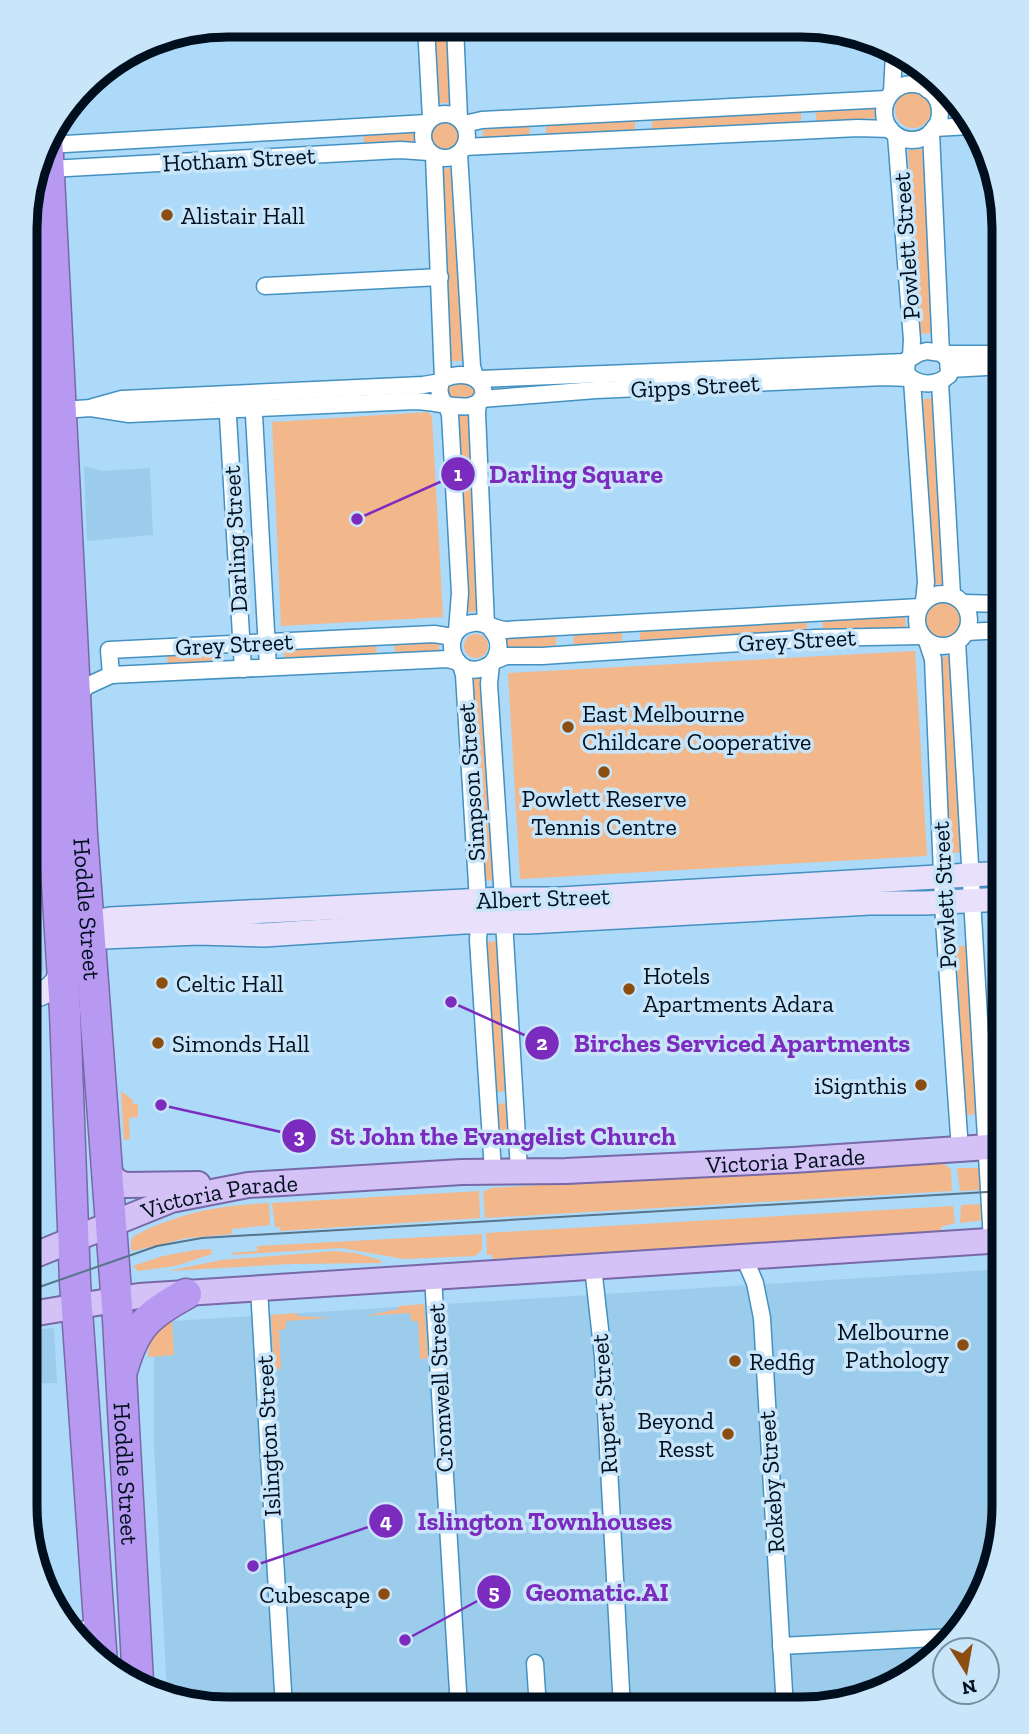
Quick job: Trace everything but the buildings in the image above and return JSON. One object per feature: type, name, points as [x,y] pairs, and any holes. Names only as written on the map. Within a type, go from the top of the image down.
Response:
[{"type":"highway","name":"Hoddle Street","points":[[49,160],[76,409],[47,563],[76,697],[88,936],[111,1224],[138,1675]]},
{"type":"highway","name":"Hoddle Street","points":[[37,452],[47,563],[87,1630]]},
{"type":"highway","points":[[120,1382],[125,1360],[145,1321],[159,1308],[186,1294]]},
{"type":"main road","name":"Victoria Parade","points":[[37,1254],[181,1197],[248,1185],[493,1171],[609,1169],[992,1147]]},
{"type":"main road","points":[[106,1169],[116,1181],[125,1185],[248,1185]]},
{"type":"main road","points":[[37,1313],[116,1300],[186,1294],[992,1241]]},
{"type":"street","points":[[426,37],[429,121],[422,138],[432,154],[440,277],[442,380],[439,393],[450,415],[460,593],[452,650],[459,664],[476,670],[492,662],[497,655],[499,641],[489,627],[477,413],[482,387],[472,366],[462,150],[468,136],[462,121],[456,37]]},
{"type":"street","points":[[893,60],[890,95],[884,114],[893,132]]},
{"type":"street","points":[[429,121],[445,113],[462,121],[890,95],[910,85],[937,94]]},
{"type":"street","points":[[933,130],[940,113],[937,94]]},
{"type":"street","points":[[642,112],[643,139]]},
{"type":"street","points":[[536,118],[537,144]]},
{"type":"street","name":"Hotham Street","points":[[54,150],[429,121]]},
{"type":"street","points":[[432,154],[447,158],[462,150],[537,144],[858,128],[893,132],[914,140],[933,130],[963,127]]},
{"type":"street","name":"Powlett Street","points":[[933,130],[957,599]]},
{"type":"street","name":"Powlett Street","points":[[893,132],[912,340],[910,369],[926,582],[922,604]]},
{"type":"street","name":"Hotham Street","points":[[53,150],[400,150],[432,154]]},
{"type":"street","points":[[265,286],[440,277]]},
{"type":"street","points":[[992,356],[944,364],[925,383],[910,369],[927,351],[944,364],[992,366]]},
{"type":"street","name":"Gipps Street","points":[[477,378],[634,381],[884,377],[910,369]]},
{"type":"street","points":[[271,400],[423,385],[460,374],[477,378]]},
{"type":"street","name":"Gipps Street","points":[[480,401],[634,381]]},
{"type":"street","points":[[76,409],[253,400],[415,401],[463,407],[480,401]]},
{"type":"street","name":"Darling Street","points":[[253,400],[268,667]]},
{"type":"street","name":"Darling Street","points":[[227,402],[243,669]]},
{"type":"street","points":[[992,603],[937,594],[922,604],[916,622],[924,638],[942,646],[961,637],[992,632]]},
{"type":"street","points":[[957,599],[969,617],[961,637]]},
{"type":"street","name":"Grey Street","points":[[489,627],[563,628],[922,604]]},
{"type":"street","points":[[455,634],[471,623],[489,627]]},
{"type":"street","points":[[629,624],[631,650]]},
{"type":"street","points":[[563,628],[565,655]]},
{"type":"street","name":"Grey Street","points":[[111,675],[109,650],[455,634]]},
{"type":"street","points":[[383,636],[385,662]]},
{"type":"street","name":"Powlett Street","points":[[961,637],[975,938],[992,1107]]},
{"type":"street","name":"Grey Street","points":[[492,662],[506,656],[565,655],[816,638],[924,638]]},
{"type":"street","name":"Powlett Street","points":[[924,638],[933,659],[946,939],[960,1150]]},
{"type":"street","name":"Grey Street","points":[[76,697],[93,682],[111,675],[448,659],[459,664]]},
{"type":"street","name":"Simpson Street","points":[[492,662],[489,684],[519,1170]]},
{"type":"street","name":"Simpson Street","points":[[459,664],[464,675],[493,1171]]},
{"type":"street","name":"Albert Street","points":[[503,910],[560,899],[992,874]]},
{"type":"street","points":[[37,1008],[47,1006],[63,983],[88,936],[70,912],[57,884]]},
{"type":"street","name":"Albert Street","points":[[88,936],[108,943],[128,936],[194,933],[276,923],[503,910],[992,900]]},
{"type":"street","name":"Albert Street","points":[[63,983],[69,946],[110,919],[276,923]]},
{"type":"street","points":[[946,939],[975,938]]},
{"type":"street","points":[[37,996],[47,992],[56,983],[63,983]]},
{"type":"street","name":"Rokeby Street","points":[[744,1257],[755,1283],[762,1318],[784,1697]]},
{"type":"street","name":"Rupert Street","points":[[593,1267],[603,1356],[621,1697]]},
{"type":"street","name":"Cromwell Street","points":[[433,1277],[458,1697]]},
{"type":"street","name":"Islington Street","points":[[259,1289],[283,1697]]},
{"type":"street","points":[[781,1646],[931,1638]]},
{"type":"street","points":[[535,1663],[537,1697]]},
{"type":"shaded area","points":[[435,37],[450,37],[453,103],[438,103]]},
{"type":"shaded area","points":[[913,92],[926,97],[931,110],[926,123],[913,128],[900,123],[895,110],[900,97]]},
{"type":"shaded area","points":[[877,108],[878,118],[816,122],[816,112]]},
{"type":"shaded area","points":[[801,112],[801,122],[652,129],[652,119]]},
{"type":"shaded area","points":[[635,120],[635,131],[546,134],[546,124]]},
{"type":"shaded area","points":[[446,121],[458,125],[462,137],[458,149],[446,153],[434,149],[430,137],[434,125]]},
{"type":"shaded area","points":[[529,124],[530,136],[483,138],[483,126]]},
{"type":"shaded area","points":[[414,131],[414,142],[364,144],[363,132]]},
{"type":"shaded area","points":[[922,149],[934,333],[920,334],[908,150]]},
{"type":"shaded area","points":[[454,168],[464,361],[450,361],[440,169]]},
{"type":"shaded area","points":[[467,380],[476,390],[472,398],[451,399],[447,396],[447,387],[452,383]]},
{"type":"shaded area","points":[[936,398],[948,584],[934,585],[923,399]]},
{"type":"shaded area","points":[[428,412],[432,416],[443,617],[281,626],[272,422]]},
{"type":"shaded area","points":[[455,416],[470,416],[480,611],[466,612]]},
{"type":"shaded area","points":[[84,466],[102,471],[150,468],[153,535],[87,541]]},
{"type":"shaded area","points":[[942,601],[956,606],[961,620],[956,634],[942,639],[928,634],[923,620],[928,606]]},
{"type":"shaded area","points":[[905,615],[906,629],[823,633],[822,619]]},
{"type":"shaded area","points":[[807,620],[807,633],[640,642],[640,629]]},
{"type":"shaded area","points":[[622,630],[622,643],[574,645],[573,632]]},
{"type":"shaded area","points":[[476,634],[487,641],[488,646],[481,657],[476,658],[465,651],[464,646],[471,635]]},
{"type":"shaded area","points":[[552,635],[557,638],[555,648],[507,652],[506,637]]},
{"type":"shaded area","points":[[439,640],[439,654],[395,656],[394,642]]},
{"type":"shaded area","points":[[376,643],[377,656],[285,661],[284,648]]},
{"type":"shaded area","points":[[915,651],[927,856],[520,879],[508,673]]},
{"type":"shaded area","points":[[222,652],[223,665],[168,667],[167,654]]},
{"type":"shaded area","points":[[952,656],[963,852],[950,853],[939,657]]},
{"type":"shaded area","points":[[485,676],[497,880],[482,881],[470,677]]},
{"type":"shaded area","points":[[37,840],[44,970],[37,975]]},
{"type":"shaded area","points":[[500,941],[509,1091],[494,1092],[485,942]]},
{"type":"shaded area","points":[[956,946],[968,946],[978,1114],[966,1115]]},
{"type":"shaded area","points":[[121,1091],[133,1100],[133,1104],[138,1104],[138,1117],[129,1118],[130,1139],[124,1140]]},
{"type":"shaded area","points":[[510,1103],[512,1146],[497,1147],[494,1104]]},
{"type":"shaded area","points":[[942,1163],[951,1169],[952,1191],[485,1218],[483,1191],[489,1188]]},
{"type":"shaded area","points":[[957,1168],[979,1168],[983,1190],[960,1191]]},
{"type":"shaded area","points":[[479,1191],[480,1218],[280,1231],[280,1227],[275,1227],[272,1203]]},
{"type":"shaded area","points":[[269,1203],[270,1225],[232,1229],[232,1234],[187,1238],[131,1250],[134,1236],[168,1221],[216,1208]]},
{"type":"shaded area","points":[[984,1204],[985,1220],[960,1223],[961,1205]]},
{"type":"shaded area","points":[[953,1206],[955,1223],[941,1227],[941,1231],[493,1259],[492,1255],[487,1255],[486,1233]]},
{"type":"shaded area","points":[[482,1234],[482,1250],[475,1256],[404,1259],[341,1248],[232,1255],[257,1251],[257,1246]]},
{"type":"shaded area","points":[[211,1249],[212,1254],[175,1266],[138,1271],[133,1266],[163,1256]]},
{"type":"shaded area","points":[[335,1251],[355,1253],[380,1260],[382,1263],[291,1264],[168,1271],[221,1260]]},
{"type":"shaded area","points":[[992,1270],[992,1519],[989,1543],[973,1591],[941,1636],[931,1636],[931,1645],[897,1672],[874,1683],[838,1694],[814,1697],[228,1697],[178,1691],[167,1687],[154,1446],[154,1357],[174,1355],[172,1321]]},
{"type":"shaded area","points":[[424,1304],[428,1358],[420,1359],[418,1321],[411,1321],[410,1313],[365,1316],[398,1309],[399,1306]]},
{"type":"shaded area","points":[[296,1313],[298,1316],[331,1318],[286,1321],[286,1329],[279,1330],[281,1369],[274,1369],[271,1315]]},
{"type":"shaded area","points":[[172,1321],[174,1355],[148,1357],[154,1335],[162,1326]]},
{"type":"shaded area","points":[[54,1328],[57,1383],[37,1384],[37,1329]]},
{"type":"tram line","points":[[37,1288],[157,1246],[202,1238],[992,1192]]},
{"type":"place","name":"Alistair Hall","points":[[167,215]]},
{"type":"place","name":"Darling Square","points":[[357,519]]},
{"type":"place","name":"East Melbourne Childcare Cooperative","points":[[568,727]]},
{"type":"place","name":"Powlett Reserve Tennis Centre","points":[[604,772]]},
{"type":"place","name":"Celtic Hall","points":[[162,983]]},
{"type":"place","name":"Hotels Apartments Adara","points":[[629,989]]},
{"type":"place","name":"Birches Serviced Apartments","points":[[451,1002]]},
{"type":"place","name":"Simonds Hall","points":[[158,1043]]},
{"type":"place","name":"iSignthis","points":[[921,1085]]},
{"type":"place","name":"St John the Evangelist Church","points":[[161,1105]]},
{"type":"place","name":"Melbourne Pathology","points":[[963,1345]]},
{"type":"place","name":"Redfig","points":[[735,1361]]},
{"type":"place","name":"Beyond Resst","points":[[728,1434]]},
{"type":"place","name":"Islington Townhouses","points":[[253,1566]]},
{"type":"place","name":"Cubescape","points":[[384,1594]]},
{"type":"place","name":"Geomatic.AI","points":[[405,1640]]}]
